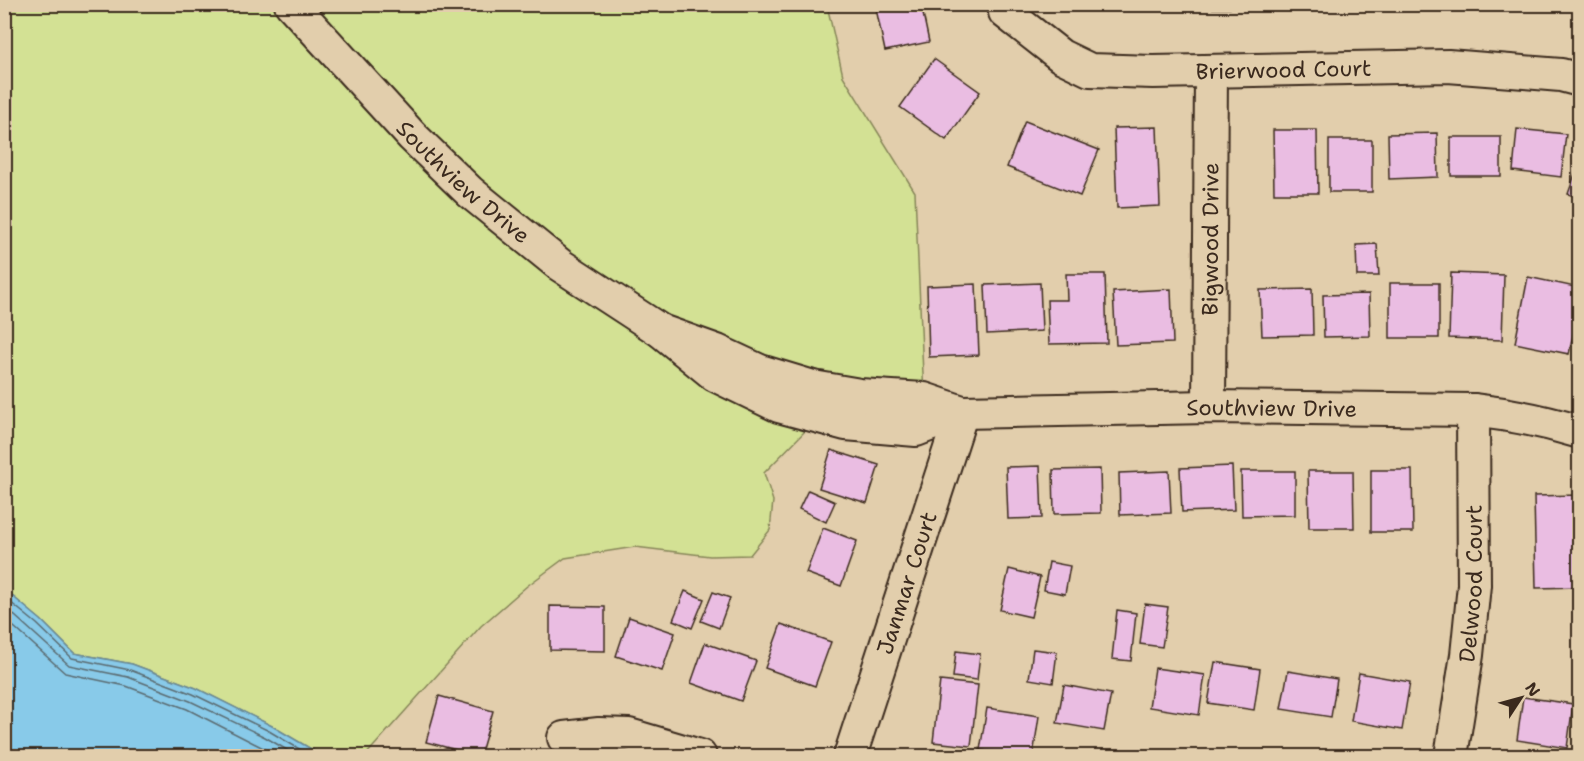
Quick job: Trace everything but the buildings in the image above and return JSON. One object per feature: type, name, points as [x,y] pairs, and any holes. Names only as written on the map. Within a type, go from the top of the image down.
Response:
[{"type":"street","name":"Southview Drive","points":[[291,4],[412,136],[470,192],[560,265],[661,331],[715,375],[779,406],[846,424],[916,430],[962,412],[1209,407],[1473,411],[1548,422],[1580,432]]},
{"type":"street","name":"Brierwood Court","points":[[1005,12],[1060,56],[1090,70],[1448,66],[1561,75],[1580,80]]},
{"type":"street","name":"Bigwood Drive","points":[[1209,407],[1211,70]]},
{"type":"street","name":"Delwood Court","points":[[1451,756],[1467,655],[1473,595],[1473,411]]},
{"type":"street","name":"Janmar Court","points":[[850,756],[962,412]]},
{"type":"street","points":[[564,738],[599,734],[629,735],[700,756]]},
{"type":"green space","points":[[5,5],[827,5],[843,76],[915,192],[924,397],[861,392],[805,431],[764,473],[773,501],[770,530],[750,555],[710,556],[635,547],[565,558],[527,586],[481,626],[365,756],[323,756],[272,726],[196,688],[132,664],[74,653],[41,620],[5,590]]},
{"type":"water","points":[[5,590],[41,620],[74,653],[132,664],[196,688],[272,726],[323,756],[5,756]]}]
